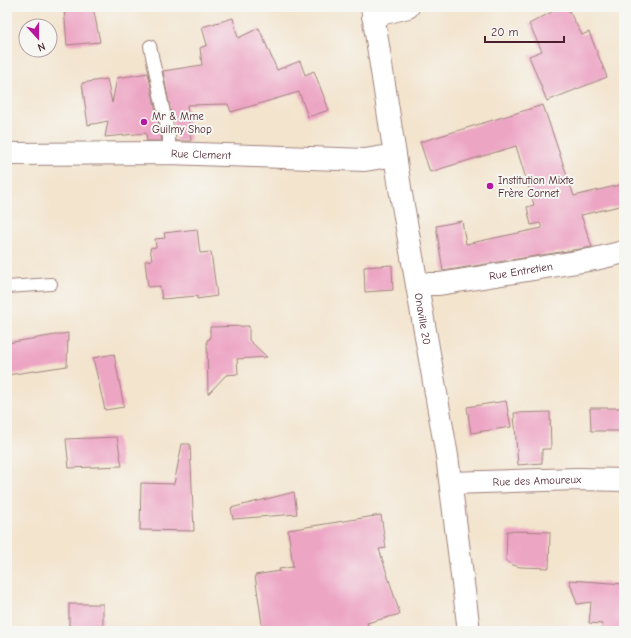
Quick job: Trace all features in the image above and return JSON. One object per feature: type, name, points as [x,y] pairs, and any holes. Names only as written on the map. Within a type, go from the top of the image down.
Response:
[{"type":"street","points":[[372,12],[408,7]]},
{"type":"street","name":"Onaville 20","points":[[372,12],[451,483],[469,631]]},
{"type":"street","name":"Rue Clement","points":[[7,154],[169,153],[365,160],[395,155]]},
{"type":"street","name":"Rue Entretien","points":[[417,284],[439,284],[595,259],[624,252]]},
{"type":"street","name":"Rue des Amoureux","points":[[451,483],[578,479],[624,480]]},
{"type":"lane","points":[[150,46],[169,137],[169,153]]},
{"type":"lane","points":[[7,287],[50,284]]},
{"type":"building","points":[[64,7],[93,7],[100,42],[67,45]]},
{"type":"building","points":[[561,7],[567,7],[582,35],[589,32],[607,77],[547,101],[529,56],[542,51],[529,24]]},
{"type":"building","points":[[233,18],[238,38],[259,28],[277,70],[300,61],[305,75],[314,71],[329,110],[308,117],[299,92],[231,112],[228,104],[187,105],[191,141],[176,141],[163,71],[202,65],[200,48],[207,45],[202,27]]},
{"type":"building","points":[[148,73],[162,141],[147,141],[146,133],[105,137],[108,121],[88,125],[82,83],[107,79],[112,103],[117,78]]},
{"type":"building","points":[[543,105],[574,196],[624,184],[624,205],[581,215],[592,247],[443,271],[436,226],[462,221],[466,244],[542,228],[540,223],[531,225],[527,207],[534,205],[516,146],[430,172],[420,142]]},
{"type":"building","points":[[197,229],[200,253],[211,252],[217,296],[197,299],[197,296],[162,299],[160,286],[148,287],[145,261],[152,260],[150,248],[156,247],[155,239],[165,238],[164,233]]},
{"type":"building","points":[[392,265],[393,290],[365,292],[364,267]]},
{"type":"building","points":[[249,326],[249,340],[267,357],[237,359],[238,374],[226,375],[208,394],[207,340],[210,339],[210,327]]},
{"type":"building","points":[[68,333],[67,366],[7,375],[7,343]]},
{"type":"building","points":[[114,354],[124,407],[105,410],[93,358]]},
{"type":"building","points":[[506,401],[511,427],[471,433],[467,407]]},
{"type":"building","points":[[590,408],[624,408],[624,431],[591,431]]},
{"type":"building","points":[[550,412],[551,449],[542,449],[542,463],[518,465],[514,413]]},
{"type":"building","points":[[117,437],[122,466],[69,468],[66,439]]},
{"type":"building","points":[[182,444],[190,444],[194,531],[140,530],[141,483],[174,484]]},
{"type":"building","points":[[294,492],[297,514],[233,519],[231,508]]},
{"type":"building","points":[[381,515],[386,548],[379,549],[400,614],[367,623],[370,631],[263,631],[255,575],[280,571],[279,569],[293,567],[288,530]]},
{"type":"building","points":[[507,531],[550,532],[549,568],[520,567],[506,561]]},
{"type":"building","points":[[569,580],[624,584],[624,631],[603,631],[602,624],[589,623],[591,602],[577,604]]},
{"type":"building","points":[[69,604],[103,604],[103,631],[69,631]]},
{"type":"place","name":"Mr & Mme Guilmy Shop","points":[[144,122]]},
{"type":"place","name":"Institution Mixte Frère Cornet","points":[[490,186]]}]
